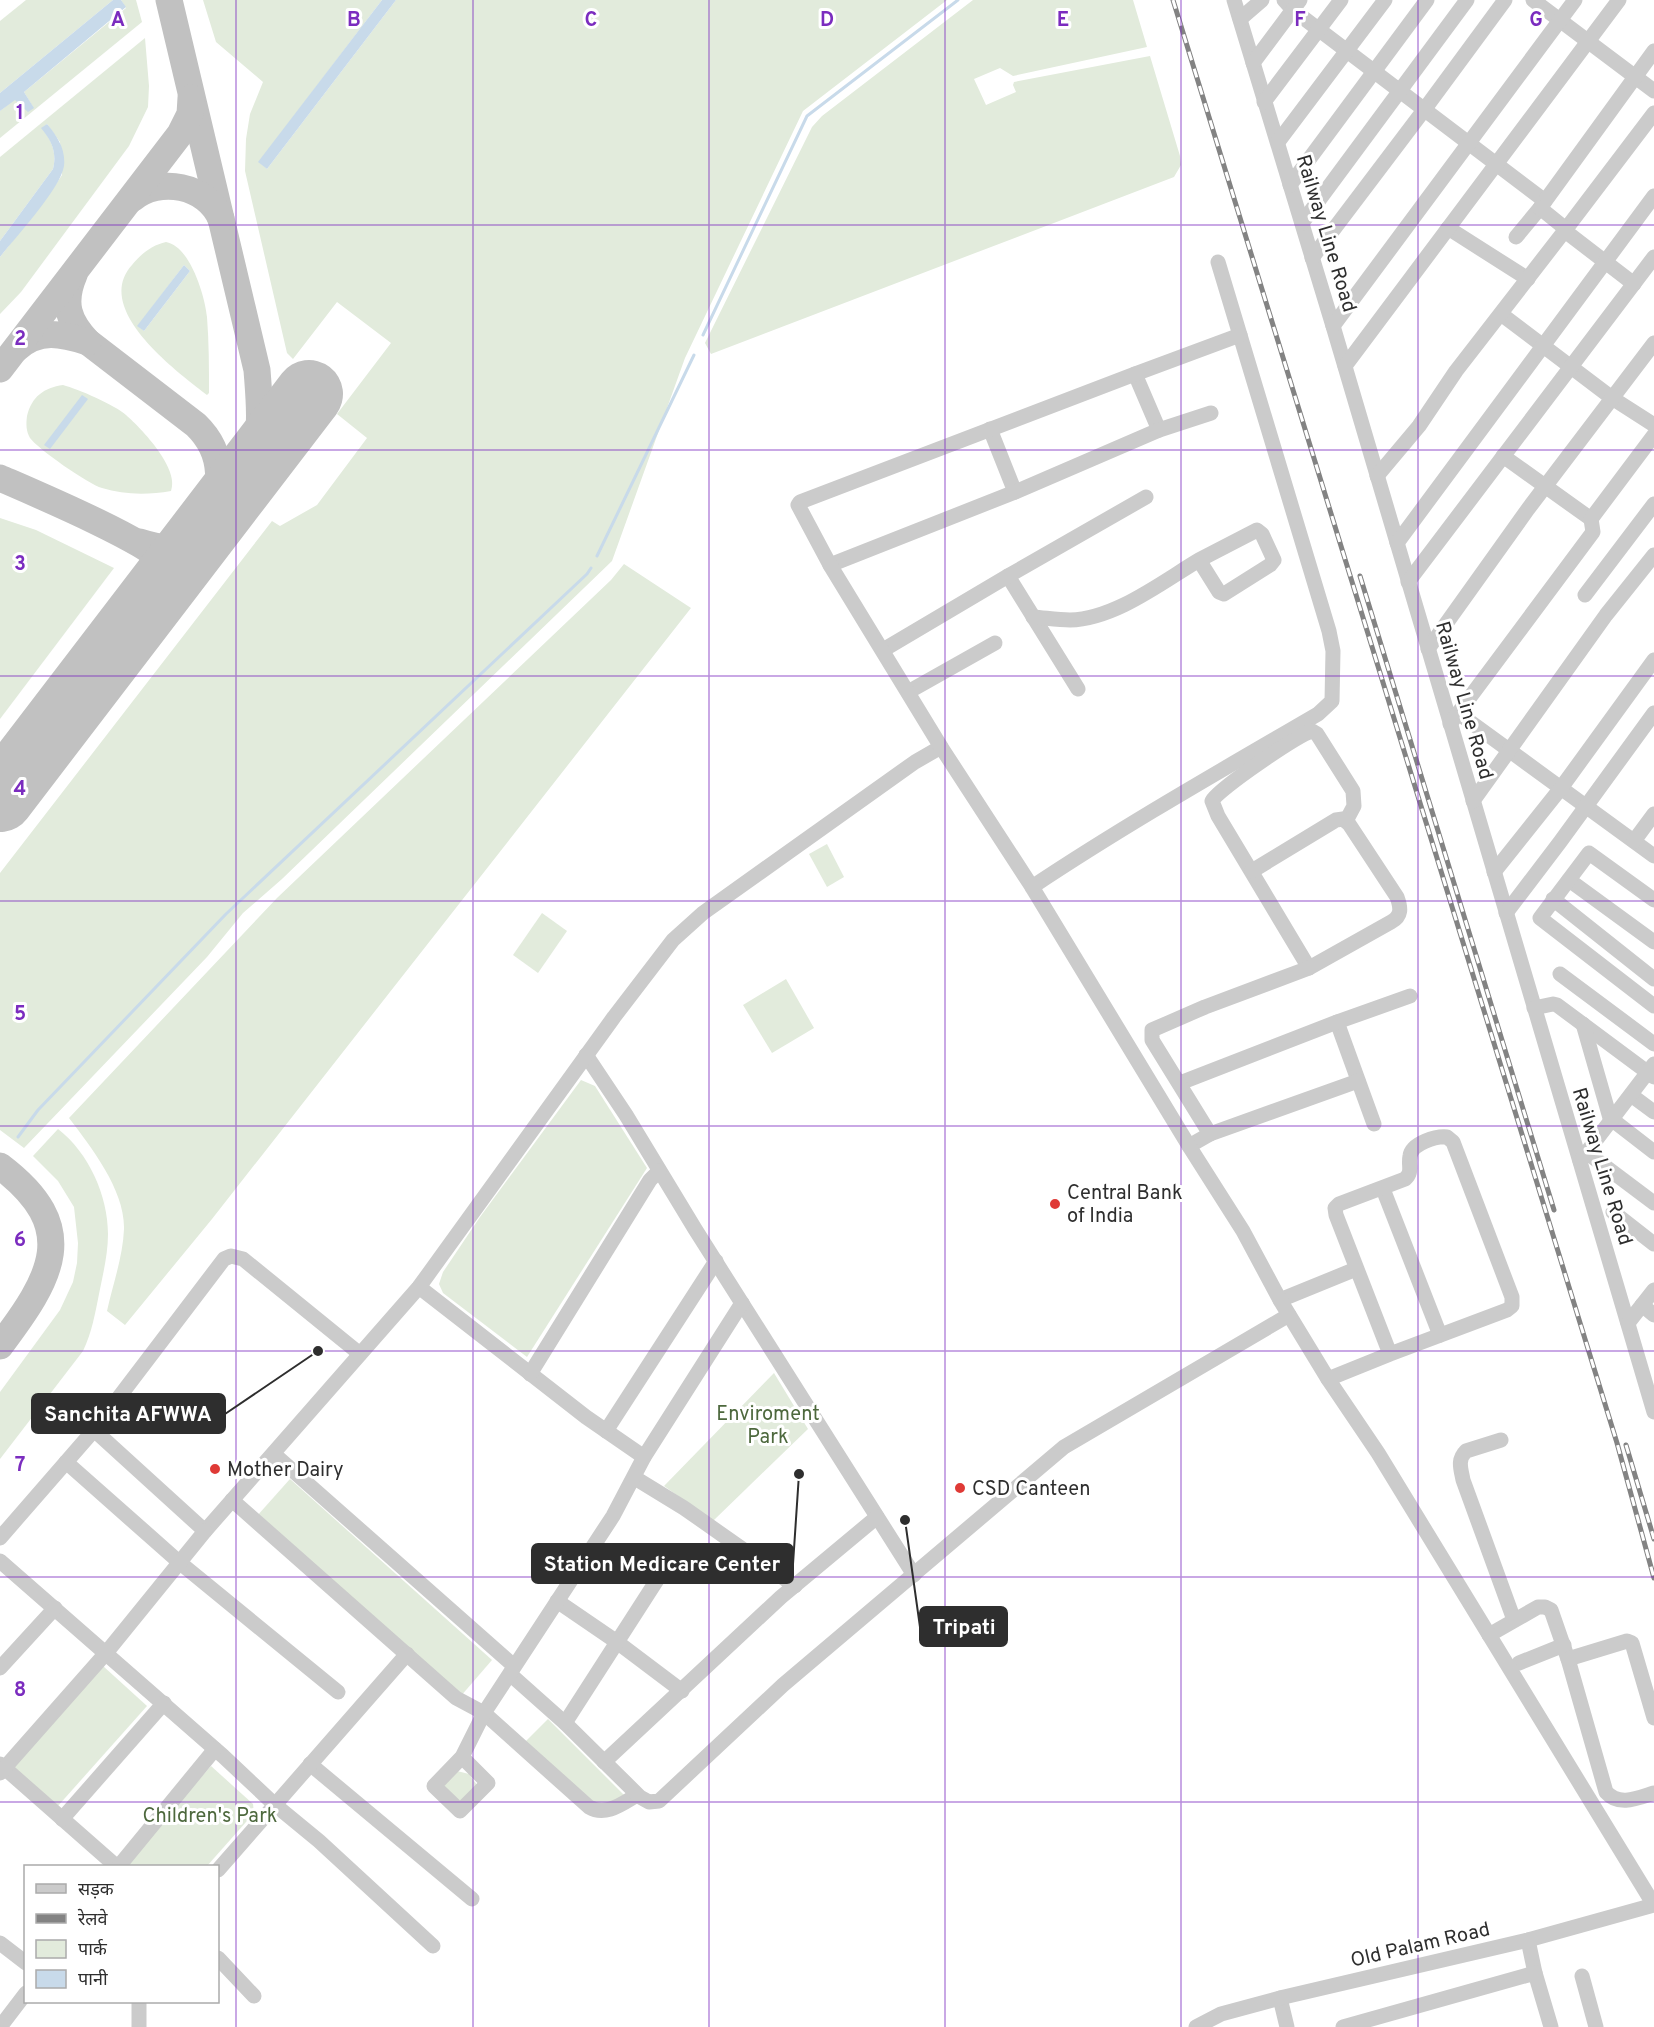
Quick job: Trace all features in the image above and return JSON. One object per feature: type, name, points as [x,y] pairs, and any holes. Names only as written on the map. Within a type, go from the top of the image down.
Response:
[{"type":"street","name":"Railway Line Road","points":[[1234,0],[1428,649],[1454,719],[1473,801],[1534,1008],[1583,1157],[1654,1412]]},
{"type":"street","points":[[1240,19],[1262,0]]},
{"type":"street","points":[[1264,102],[1341,0]]},
{"type":"street","points":[[1278,142],[1385,0]]},
{"type":"street","points":[[1290,185],[1427,0]]},
{"type":"street","points":[[1302,223],[1467,0]]},
{"type":"street","points":[[1312,258],[1504,0]]},
{"type":"street","points":[[1533,0],[1654,91]]},
{"type":"street","points":[[1333,326],[1575,0]]},
{"type":"street","points":[[1345,366],[1619,0]]},
{"type":"street","points":[[1253,63],[1292,4],[1318,30],[1496,164],[1566,230],[1634,284]]},
{"type":"street","points":[[1516,237],[1542,205],[1654,51]]},
{"type":"street","points":[[1377,476],[1419,426],[1456,371],[1654,113]]},
{"type":"street","points":[[1396,543],[1654,196]]},
{"type":"street","points":[[1448,228],[1528,279]]},
{"type":"street","points":[[1408,582],[1654,257]]},
{"type":"street","points":[[1032,887],[1173,799],[1318,714],[1332,701],[1333,651],[1329,631],[1218,262]]},
{"type":"street","points":[[1501,314],[1612,398],[1654,425]]},
{"type":"street","points":[[1240,335],[798,503],[830,565],[941,747],[1032,887],[1243,1231],[1280,1300],[1328,1379],[1378,1453],[1654,1905]]},
{"type":"street","points":[[1428,649],[1545,487],[1654,343]]},
{"type":"street","points":[[1135,374],[1160,430]]},
{"type":"street","points":[[830,565],[1015,492],[1160,430],[1210,413]]},
{"type":"street","points":[[990,429],[1015,492]]},
{"type":"street","points":[[1654,435],[1591,519],[1593,532],[1454,719],[1510,752],[1654,856]]},
{"type":"street","points":[[1503,456],[1591,519]]},
{"type":"street","points":[[883,650],[1146,497]]},
{"type":"street","points":[[1585,595],[1654,504]]},
{"type":"street","points":[[1033,617],[1072,620],[1108,612],[1130,602],[1199,560],[1257,530],[1262,534],[1274,560],[1270,565],[1224,594],[1219,592],[1199,560]]},
{"type":"street","points":[[1473,801],[1606,615],[1654,555]]},
{"type":"street","points":[[1008,576],[1078,690]]},
{"type":"street","points":[[908,692],[995,643]]},
{"type":"street","points":[[1494,872],[1561,788],[1654,660]]},
{"type":"street","points":[[1506,913],[1654,713]]},
{"type":"street","points":[[1309,968],[1215,812],[1213,798],[1310,731],[1317,734],[1353,790],[1355,801],[1346,821]]},
{"type":"street","points":[[117,1865],[1,1768],[106,1653],[205,1531],[419,1287],[586,1055],[680,932],[915,762],[941,747]]},
{"type":"street","points":[[1634,841],[1654,813]]},
{"type":"street","points":[[1210,1134],[1152,1040],[1152,1030],[1205,1007],[1309,968],[1391,922],[1400,914],[1401,908],[1397,897],[1346,821],[1340,818],[1252,871]]},
{"type":"street","points":[[1654,900],[1591,853],[1586,855],[1541,919],[1654,1006]]},
{"type":"street","points":[[1569,880],[1654,942]]},
{"type":"street","points":[[1553,899],[1654,979]]},
{"type":"street","points":[[1560,974],[1654,1044]]},
{"type":"street","points":[[1180,1083],[1410,996]]},
{"type":"street","points":[[1534,1008],[1553,1004],[1652,1071],[1583,1157],[1654,1203]]},
{"type":"street","points":[[1337,1022],[1374,1124]]},
{"type":"street","points":[[1583,1024],[1611,1120],[1654,1152]]},
{"type":"street","points":[[586,1055],[626,1115],[914,1575]]},
{"type":"street","points":[[1189,1146],[1210,1134],[1358,1081]]},
{"type":"street","points":[[1631,1095],[1654,1112]]},
{"type":"street","points":[[1328,1379],[1507,1310],[1513,1304],[1454,1142],[1449,1137],[1444,1136],[1417,1146],[1410,1156],[1409,1175],[1405,1179],[1339,1204],[1335,1208],[1356,1269],[1390,1354]]},
{"type":"street","points":[[530,1374],[650,1180],[660,1171]]},
{"type":"street","points":[[1383,1189],[1440,1335]]},
{"type":"street","points":[[1613,1212],[1654,1244]]},
{"type":"street","points":[[0,1538],[94,1430],[224,1259],[231,1256],[243,1259],[360,1354]]},
{"type":"street","points":[[606,1431],[716,1262]]},
{"type":"street","points":[[1280,1300],[1356,1269]]},
{"type":"street","points":[[419,1287],[530,1374],[644,1457]]},
{"type":"street","points":[[1628,1323],[1648,1310],[1654,1290]]},
{"type":"street","points":[[462,1757],[484,1713],[612,1516],[644,1457],[742,1303]]},
{"type":"street","points":[[274,1454],[512,1670],[637,1795],[644,1800],[654,1802],[664,1797],[783,1685],[1064,1448],[1289,1315]]},
{"type":"street","points":[[94,1430],[205,1531]]},
{"type":"street","points":[[1501,1440],[1466,1451],[1462,1455],[1460,1466],[1463,1480],[1515,1620]]},
{"type":"street","points":[[66,1462],[179,1563],[338,1692]]},
{"type":"street","points":[[634,1478],[684,1508],[795,1586]]},
{"type":"street","points":[[232,1500],[456,1698],[484,1713],[594,1810],[611,1809],[637,1795]]},
{"type":"street","points":[[604,1762],[809,1572],[877,1517]]},
{"type":"street","points":[[0,1561],[164,1703],[433,1946]]},
{"type":"street","points":[[565,1723],[657,1580]]},
{"type":"street","points":[[557,1601],[682,1691]]},
{"type":"street","points":[[1489,1635],[1538,1607],[1545,1606],[1553,1613],[1606,1792],[1611,1798],[1619,1801],[1654,1793]]},
{"type":"street","points":[[0,1668],[55,1608]]},
{"type":"street","points":[[1519,1663],[1627,1641],[1632,1643],[1654,1718]]},
{"type":"street","points":[[219,1869],[407,1654]]},
{"type":"street","points":[[62,1819],[164,1703]]},
{"type":"street","points":[[119,1865],[215,1749]]},
{"type":"street","points":[[310,1764],[472,1899]]},
{"type":"street","name":"Old Palam Road","points":[[1196,2027],[1221,2014],[1280,1998],[1528,1940],[1654,1905]]},
{"type":"street","points":[[1528,1940],[1551,2027]]},
{"type":"street","points":[[0,1942],[24,1961]]},
{"type":"street","points":[[219,1959],[254,1996]]},
{"type":"street","points":[[1343,2027],[1535,1973]]},
{"type":"street","points":[[1582,1976],[1596,2027]]},
{"type":"street","points":[[0,2027],[24,1996]]},
{"type":"street","points":[[1280,1998],[1287,2027]]},
{"type":"street","points":[[139,2003],[139,2027]]},
{"type":"green space","points":[[26,0],[113,0],[0,93],[0,21]]},
{"type":"green space","points":[[121,0],[136,0],[142,22],[0,138],[0,111],[15,99],[33,107],[24,92],[126,8]]},
{"type":"green space","points":[[203,0],[382,0],[259,162],[267,169],[396,0],[947,0],[803,111],[685,358],[612,561],[282,879],[243,913],[207,957],[24,1148],[0,1130],[0,873],[272,521],[280,526],[317,505],[367,438],[337,414],[391,343],[337,302],[293,359],[287,353],[245,171],[246,139],[250,114],[263,82],[216,42]]},
{"type":"green space","points":[[973,0],[1133,0],[1147,47],[1013,76],[1000,68],[974,79],[986,105],[1016,92],[1014,82],[1150,56],[1180,156],[1181,165],[1174,177],[711,354],[705,343],[812,127],[822,116]]},
{"type":"green space","points":[[145,38],[149,86],[148,107],[129,146],[21,292],[0,314],[0,257],[62,175],[60,142],[47,124],[42,128],[53,147],[53,169],[0,241],[0,157]]},
{"type":"green space","points":[[166,242],[182,252],[189,262],[203,297],[208,336],[209,393],[207,395],[159,355],[143,338],[130,319],[122,300],[122,282],[132,265],[147,250]],"holes":[[[184,265],[190,271],[144,331],[138,326]]]},
{"type":"green space","points":[[63,385],[105,402],[133,421],[150,439],[165,461],[172,482],[171,491],[136,494],[102,488],[75,473],[35,443],[28,433],[29,409],[40,394],[50,388]]},
{"type":"green space","points":[[0,518],[36,530],[114,568],[0,719]]},
{"type":"green space","points":[[624,564],[691,608],[212,1219],[125,1325],[107,1311],[123,1239],[123,1214],[119,1199],[105,1170],[69,1118],[277,898],[611,580]]},
{"type":"green space","points":[[827,844],[844,877],[827,887],[809,854]]},
{"type":"green space","points":[[542,913],[567,931],[538,973],[513,955]]},
{"type":"green space","points":[[786,979],[814,1028],[772,1053],[743,1005]]},
{"type":"green space","points":[[581,1080],[595,1086],[647,1168],[527,1357],[443,1293],[439,1284],[443,1272],[480,1217]]},
{"type":"green space","points":[[58,1129],[79,1150],[95,1176],[100,1190],[107,1220],[108,1242],[105,1264],[93,1323],[83,1351],[0,1459],[0,1392],[60,1310],[73,1282],[77,1263],[78,1243],[74,1207],[58,1181],[33,1156]]},
{"type":"green space","name":"Enviroment Park","points":[[774,1373],[808,1429],[713,1521],[664,1486]]},
{"type":"green space","points":[[290,1479],[492,1660],[460,1697],[257,1516]]},
{"type":"green space","points":[[103,1666],[147,1706],[57,1807],[10,1767]]},
{"type":"green space","points":[[548,1719],[626,1797],[594,1807],[523,1744]]},
{"type":"green space","name":"Children's Park","points":[[211,1766],[253,1804],[254,1813],[208,1865],[124,1865]]},
{"type":"green space","points":[[453,1770],[469,1774],[477,1785],[459,1808],[440,1788]]},
{"type":"water","points":[[113,0],[121,0],[126,7],[24,92],[34,108],[28,112],[15,100],[0,111],[0,93]]},
{"type":"water","points":[[382,0],[396,0],[267,169],[258,162]]},
{"type":"water","points":[[47,124],[62,148],[64,166],[61,175],[55,187],[26,226],[0,257],[0,241],[53,169],[53,147],[41,128]]},
{"type":"water","points":[[184,265],[190,271],[144,331],[137,326]]},
{"type":"water","points":[[82,395],[88,399],[50,449],[44,445]]},
{"type":"waterway","points":[[703,335],[807,116],[958,0]]},
{"type":"waterway","points":[[597,556],[694,355]]},
{"type":"waterway","points":[[18,1137],[38,1110],[226,914],[591,568]]},
{"type":"taxiway","points":[[169,0],[257,370],[260,415],[256,448],[249,469],[232,496]]},
{"type":"taxiway","points":[[0,369],[180,134],[190,114],[191,98]]},
{"type":"taxiway","points":[[132,199],[155,188],[168,186],[181,188],[205,198],[221,219]]},
{"type":"taxiway","points":[[74,275],[68,294],[68,303],[72,319],[81,334],[88,342],[196,425],[213,448],[217,460],[218,486],[208,526]]},
{"type":"taxiway","points":[[16,349],[25,342],[42,335],[60,335],[88,342]]},
{"type":"taxiway","points":[[0,478],[87,517],[153,553],[161,561],[163,571],[161,581],[151,600]]},
{"type":"taxiway","points":[[140,542],[159,547],[175,547],[190,542],[205,530]]},
{"type":"taxiway","points":[[0,1166],[26,1189],[42,1211],[50,1232],[50,1253],[44,1275],[33,1297],[0,1346]]},
{"type":"runway","points":[[0,798],[309,394]]},
{"type":"railway","points":[[1173,0],[1617,1443],[1654,1578]]},
{"type":"railway","points":[[1360,576],[1554,1210]]},
{"type":"railway","points":[[1626,1445],[1654,1539]]},
{"type":"place","name":"Central Bank of India","points":[[1055,1204]]},
{"type":"place","name":"Sanchita AFWWA","points":[[318,1351]]},
{"type":"place","name":"Mother Dairy","points":[[215,1469]]},
{"type":"place","name":"Station Medicare Center","points":[[799,1474]]},
{"type":"place","name":"CSD Canteen","points":[[960,1488]]},
{"type":"place","name":"Tripati","points":[[905,1520]]}]
